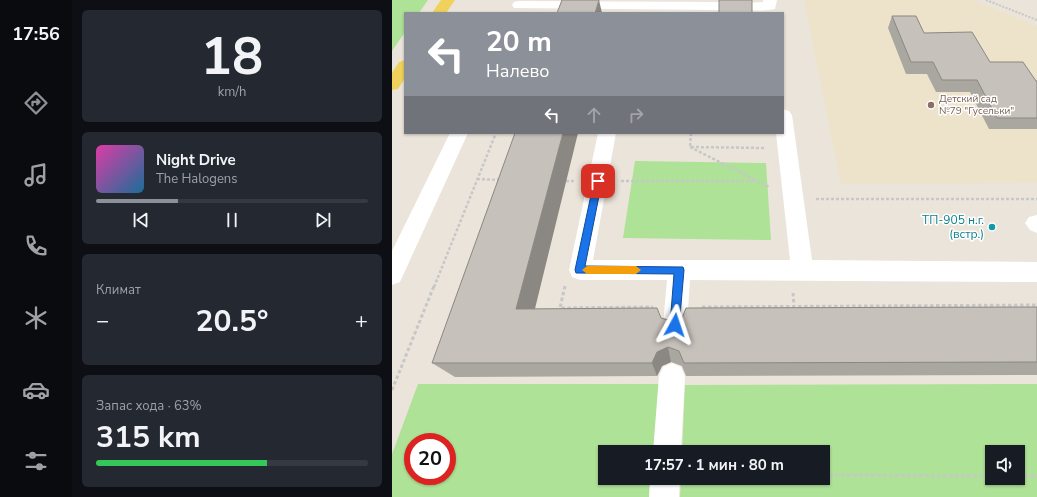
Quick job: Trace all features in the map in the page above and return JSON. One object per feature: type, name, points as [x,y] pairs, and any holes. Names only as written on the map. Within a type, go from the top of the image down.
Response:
[{"type":"main road","points":[[440,12],[448,0]]},
{"type":"main road","points":[[392,85],[404,67]]},
{"type":"street","points":[[518,6],[719,6]]},
{"type":"street","points":[[748,6],[770,6]]},
{"type":"street","points":[[784,123],[802,270]]},
{"type":"street","points":[[392,275],[459,134]]},
{"type":"street","points":[[608,134],[580,270],[1037,272]]},
{"type":"street","points":[[675,325],[679,270]]},
{"type":"street","points":[[667,445],[672,376]]},
{"type":"street","points":[[664,497],[665,485]]},
{"type":"path","points":[[986,0],[1037,20]]},
{"type":"path","points":[[392,390],[496,134]]},
{"type":"path","points":[[690,147],[691,134]]},
{"type":"path","points":[[690,147],[787,148]]},
{"type":"path","points":[[690,147],[793,200],[1037,199]]},
{"type":"path","points":[[477,180],[505,180]]},
{"type":"path","points":[[598,181],[757,181]]},
{"type":"path","points":[[830,475],[985,476]]},
{"type":"path","points":[[1025,476],[1037,476]]},
{"type":"shaded area","name":"Детский сад №79 \"Гусельки\"","points":[[804,0],[973,0],[1037,26],[1037,183],[841,184]]},
{"type":"green space","points":[[392,0],[428,0],[420,12],[404,12],[404,33],[392,51]]},
{"type":"green space","points":[[635,161],[766,163],[771,240],[623,238]]},
{"type":"green space","points":[[418,384],[662,384],[658,445],[598,445],[598,485],[655,485],[654,497],[392,497],[392,454]]},
{"type":"green space","points":[[1037,384],[1037,497],[680,497],[681,485],[830,485],[830,445],[682,445],[685,385]]},
{"type":"building","points":[[562,0],[599,0],[595,12],[557,12]]},
{"type":"building","points":[[719,0],[752,0],[752,12],[719,12]]},
{"type":"building","points":[[892,16],[916,16],[924,33],[972,32],[990,62],[1023,62],[1037,81],[1037,118],[997,118],[977,80],[942,80],[933,62],[911,62]]},
{"type":"building","points":[[515,134],[563,134],[516,309],[657,308],[661,318],[672,321],[682,318],[686,308],[1037,307],[1037,362],[684,363],[679,351],[668,347],[657,352],[652,363],[432,363]]},
{"type":"slow traffic","points":[[587,270],[636,270]]},
{"type":"place","name":"Детский сад №79 \"Гусельки\"","points":[[931,105]]},
{"type":"place","name":"ТП-905 н.г. (встр.)","points":[[992,227]]},
{"type":"route","points":[[598,181],[580,270],[679,270],[675,325]]}]
